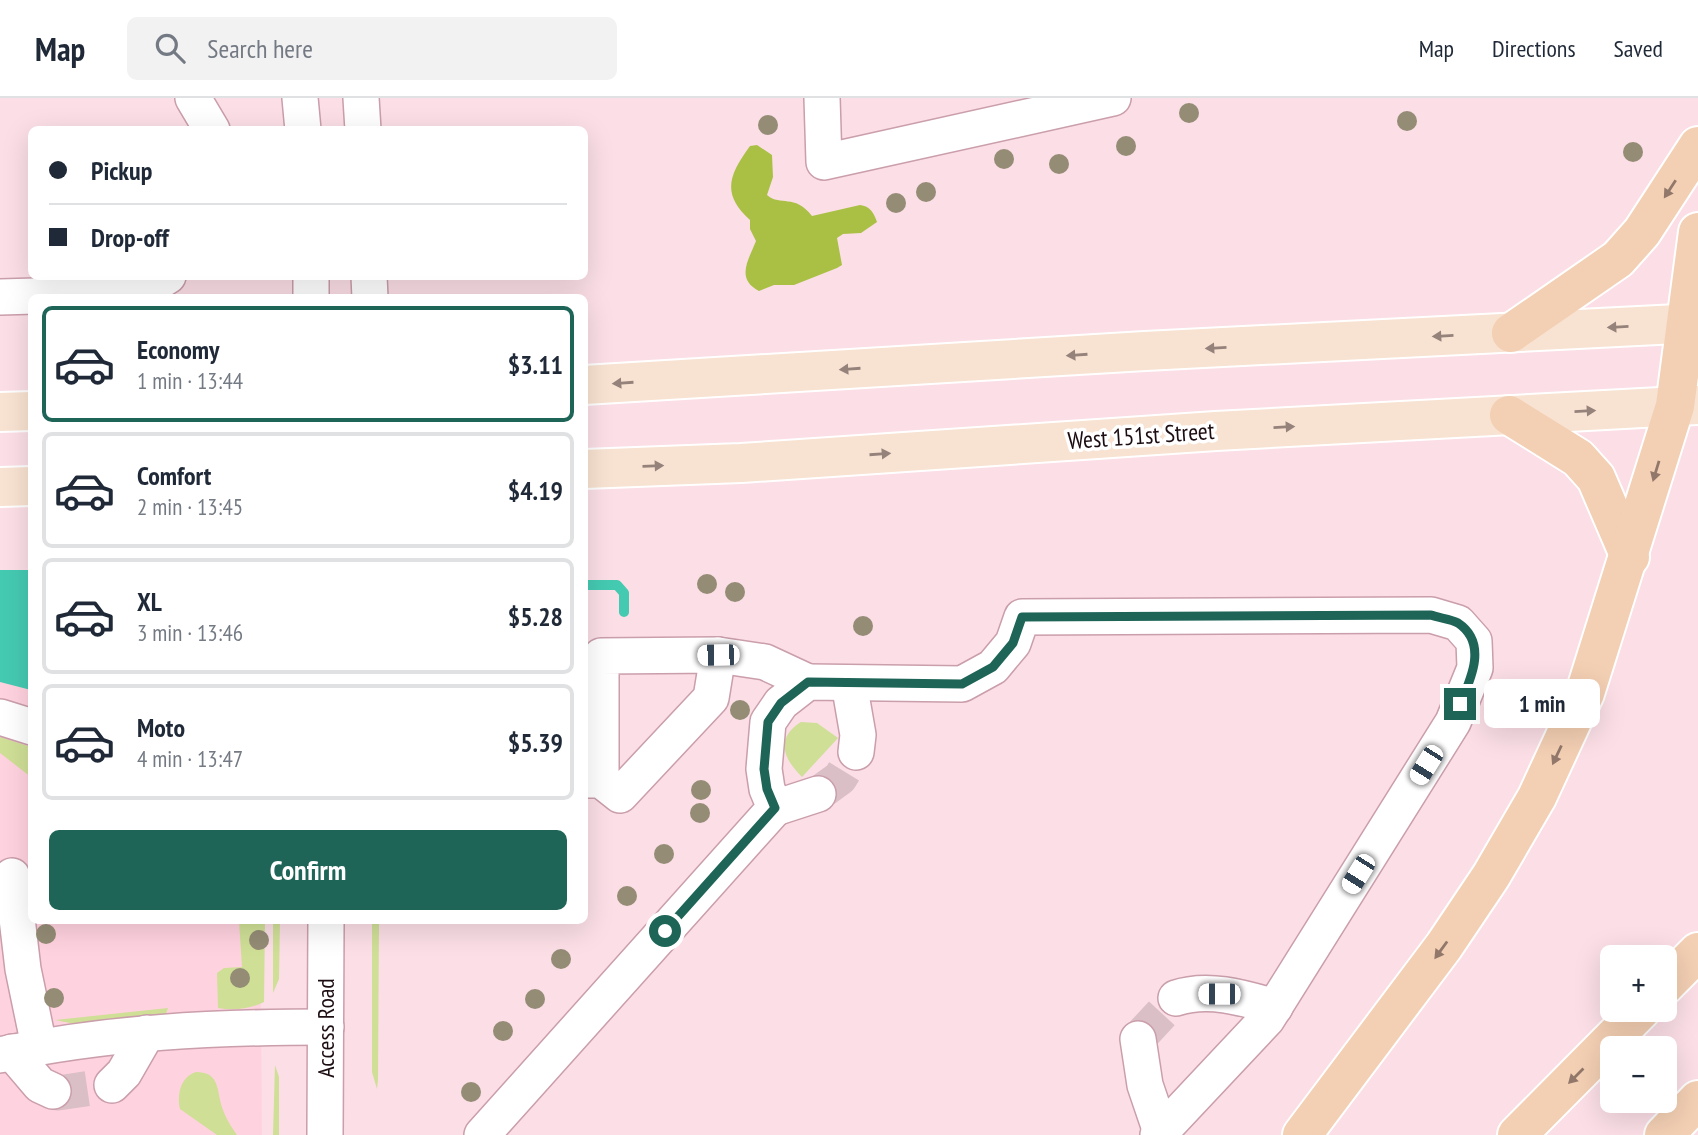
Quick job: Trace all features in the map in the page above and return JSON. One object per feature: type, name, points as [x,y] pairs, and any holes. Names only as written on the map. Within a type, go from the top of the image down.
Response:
[{"type":"highway","points":[[1511,333],[1618,259],[1642,232],[1698,146]]},
{"type":"highway","points":[[1687,405],[1698,232]]},
{"type":"highway","points":[[1302,1135],[1444,946],[1492,876],[1537,797],[1585,694],[1630,557],[1698,374]]},
{"type":"highway","points":[[1509,415],[1578,458],[1595,478],[1630,557]]},
{"type":"highway","points":[[1677,973],[1698,952]]},
{"type":"highway","points":[[1517,1135],[1629,1022]]},
{"type":"highway","points":[[1664,1135],[1698,1100]]},
{"type":"main road","points":[[588,385],[1145,351],[1692,323]]},
{"type":"main road","name":"West 151st Street","points":[[588,468],[741,463],[1216,431],[1687,405]]},
{"type":"main road","points":[[0,412],[28,411]]},
{"type":"main road","points":[[0,487],[28,486]]},
{"type":"street","points":[[193,98],[210,126]]},
{"type":"street","points":[[300,98],[303,126]]},
{"type":"street","points":[[360,98],[363,126]]},
{"type":"street","points":[[822,98],[824,162],[1113,98]]},
{"type":"street","points":[[106,294],[141,293],[162,280]]},
{"type":"street","points":[[0,297],[28,296]]},
{"type":"street","points":[[718,655],[711,698],[620,795],[593,780],[601,656],[718,655],[765,662],[808,682],[962,684],[993,667],[1013,643],[1022,617],[1431,615],[1458,624],[1474,641],[1475,668],[1453,722],[1275,1007],[1159,1134]]},
{"type":"street","points":[[775,808],[767,789],[764,769],[768,722],[781,703],[808,682]]},
{"type":"street","points":[[849,683],[858,735],[856,752]]},
{"type":"street","points":[[0,717],[28,726]]},
{"type":"street","points":[[482,1135],[775,808],[818,794]]},
{"type":"street","points":[[12,876],[23,969],[17,1051],[40,1085],[53,1091]]},
{"type":"street","name":"Access Road","points":[[325,1135],[326,924]]},
{"type":"street","points":[[1176,998],[1187,994],[1219,994],[1275,1007]]},
{"type":"street","points":[[17,1051],[147,1033],[216,1028],[326,1027]]},
{"type":"street","points":[[111,1085],[124,1073],[147,1033]]},
{"type":"street","points":[[1138,1039],[1145,1085],[1159,1134]]},
{"type":"shaded area","points":[[757,145],[772,155],[773,177],[767,195],[772,198],[794,202],[812,216],[860,205],[869,208],[873,213],[877,222],[861,233],[843,234],[837,238],[842,265],[794,285],[774,285],[759,291],[747,281],[746,268],[756,241],[750,229],[750,220],[735,202],[731,184],[743,156],[750,146]]},
{"type":"shaded area","points":[[0,570],[28,570],[28,689],[0,682]]},
{"type":"shaded area","points":[[0,573],[28,573],[28,924],[260,924],[262,1135],[0,1135]]},
{"type":"shaded area","points":[[801,722],[817,723],[838,738],[802,777],[790,763],[785,749],[787,735]]},
{"type":"shaded area","points":[[0,737],[28,746],[28,775],[0,753]]},
{"type":"shaded area","points":[[239,924],[265,924],[264,1002],[241,1009],[218,1008],[217,973],[224,968],[242,967]]},
{"type":"shaded area","points":[[273,924],[280,924],[279,979],[273,993]]},
{"type":"shaded area","points":[[372,924],[379,924],[377,1089],[372,1072]]},
{"type":"shaded area","points":[[168,1008],[166,1014],[75,1024],[55,1020]]},
{"type":"shaded area","points":[[275,1065],[279,1077],[279,1135],[273,1135]]},
{"type":"shaded area","points":[[196,1072],[213,1078],[224,1112],[237,1135],[217,1135],[180,1109],[179,1098],[183,1082]]},
{"type":"waterway","points":[[588,585],[617,585],[624,593],[624,612]]},
{"type":"tunnel","points":[[818,794],[840,778],[856,752]]},
{"type":"tunnel","points":[[1138,1039],[1176,998]]},
{"type":"tunnel","points":[[53,1091],[58,1093],[112,1085]]},
{"type":"route","points":[[665,931],[775,808],[767,789],[764,744],[768,722],[781,703],[808,682],[962,684],[993,667],[1013,643],[1022,617],[1431,615],[1458,624],[1474,641],[1475,668],[1460,704]]}]
